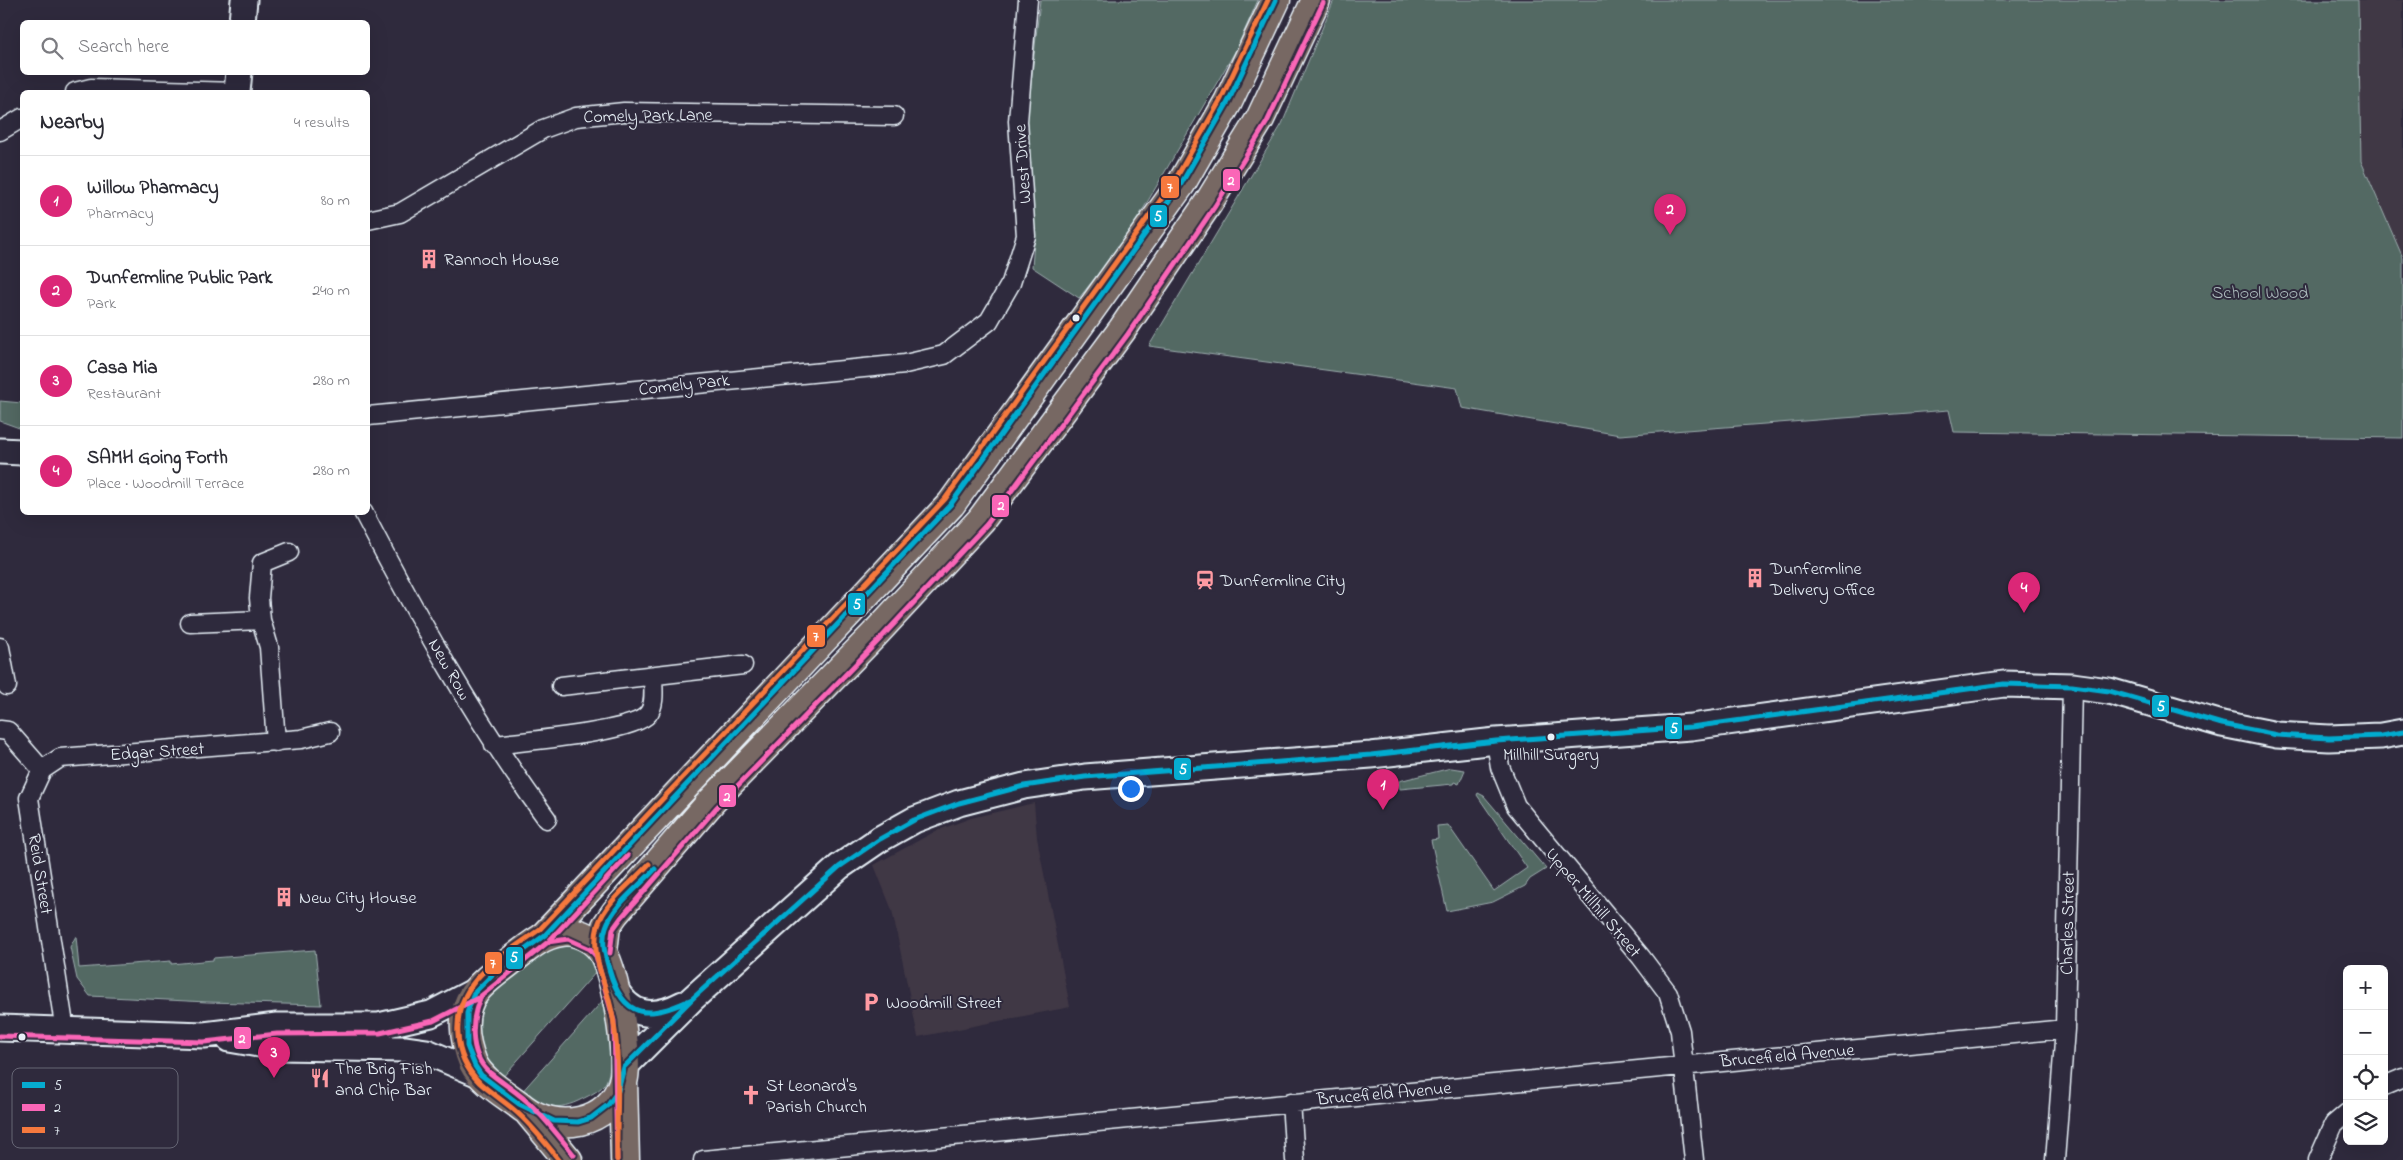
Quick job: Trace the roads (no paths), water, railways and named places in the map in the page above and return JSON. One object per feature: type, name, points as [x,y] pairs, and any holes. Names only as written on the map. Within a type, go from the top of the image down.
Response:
[{"type":"main road","points":[[568,1160],[528,1112],[481,1075],[470,1056],[465,1032],[468,1006],[475,991],[545,935],[951,504],[1181,184],[1228,102],[1276,0]]},
{"type":"main road","points":[[625,1160],[621,1020],[614,987],[603,952],[606,926],[615,913],[712,802],[874,635],[981,520],[1122,330],[1209,202],[1260,119],[1316,0]]},
{"type":"main road","points":[[545,935],[558,932],[576,933],[595,943],[603,952]]},
{"type":"main road","points":[[528,1112],[551,1122],[580,1122],[589,1120],[607,1107],[613,1100],[624,1074]]},
{"type":"street","points":[[242,20],[244,0]]},
{"type":"street","name":"West Drive","points":[[989,321],[1011,283],[1026,236],[1018,122],[1028,0]]},
{"type":"street","points":[[237,90],[239,75]]},
{"type":"street","points":[[83,90],[91,88],[164,90]]},
{"type":"street","name":"Comely Park Lane","points":[[370,220],[400,213],[543,129],[576,117],[624,112],[894,116]]},
{"type":"street","points":[[0,131],[20,119]]},
{"type":"street","name":"Comely Park","points":[[370,416],[905,364],[944,355],[989,321]]},
{"type":"street","points":[[0,451],[20,452]]},
{"type":"street","name":"New Row","points":[[365,515],[395,574],[494,745],[548,819]]},
{"type":"street","points":[[276,742],[269,647],[259,598],[262,563],[289,552]]},
{"type":"street","points":[[190,623],[262,620]]},
{"type":"street","points":[[0,647],[7,686]]},
{"type":"street","points":[[561,686],[743,665]]},
{"type":"street","points":[[494,745],[592,732],[629,725],[642,720],[653,706],[653,676]]},
{"type":"street","points":[[624,1074],[692,999],[839,867],[880,839],[914,820],[959,803],[1024,786],[1085,777],[1371,755],[1496,742],[1691,727],[2004,684],[2072,686],[2109,692],[2222,724],[2277,734],[2329,738],[2381,736],[2403,732]]},
{"type":"street","name":"Charles Street","points":[[2055,1160],[2065,1028],[2072,686]]},
{"type":"street","points":[[4,731],[42,770]]},
{"type":"street","name":"Edgar Street","points":[[42,770],[60,758],[276,742],[301,739],[330,732]]},
{"type":"street","name":"Upper Millhill Street","points":[[1496,742],[1500,767],[1516,806],[1641,957],[1668,993],[1680,1031],[1694,1160]]},
{"type":"street","name":"Reid Street","points":[[42,770],[29,798],[65,1031]]},
{"type":"street","points":[[614,987],[618,996],[632,1009],[649,1014],[670,1011],[692,999]]},
{"type":"street","points":[[204,1035],[277,1026],[370,1027],[390,1025],[431,1014],[475,991]]},
{"type":"street","points":[[0,1028],[204,1035],[277,1046],[406,1049],[435,1056],[481,1075]]},
{"type":"street","name":"Brucefield Avenue","points":[[703,1160],[826,1153],[1291,1102],[2065,1028]]},
{"type":"street","points":[[2388,1084],[2403,1078]]},
{"type":"street","points":[[1291,1102],[1295,1160]]},
{"type":"street","points":[[2318,1160],[2334,1124],[2343,1116]]},
{"type":"place","name":"Dunfermline Public Park","points":[[1670,235]]},
{"type":"place","name":"Rannoch House","points":[[429,259]]},
{"type":"place","name":"Dunfermline Delivery Office","points":[[1755,578]]},
{"type":"place","name":"Dunfermline City","points":[[1205,580]]},
{"type":"place","name":"SAMH Going Forth","points":[[2024,613]]},
{"type":"place","name":"Millhill Surgery","points":[[1551,737]]},
{"type":"place","name":"Willow Pharmacy","points":[[1383,810]]},
{"type":"place","name":"New City House","points":[[284,897]]},
{"type":"place","name":"Woodmill Street","points":[[871,1002]]},
{"type":"place","name":"Casa Mia","points":[[274,1078]]},
{"type":"place","name":"The Brig Fish and Chip Bar","points":[[320,1078]]},
{"type":"place","name":"St Leonard's Parish Church","points":[[751,1095]]},
{"type":"park label","name":"School Wood","points":[[2260,292]]}]
